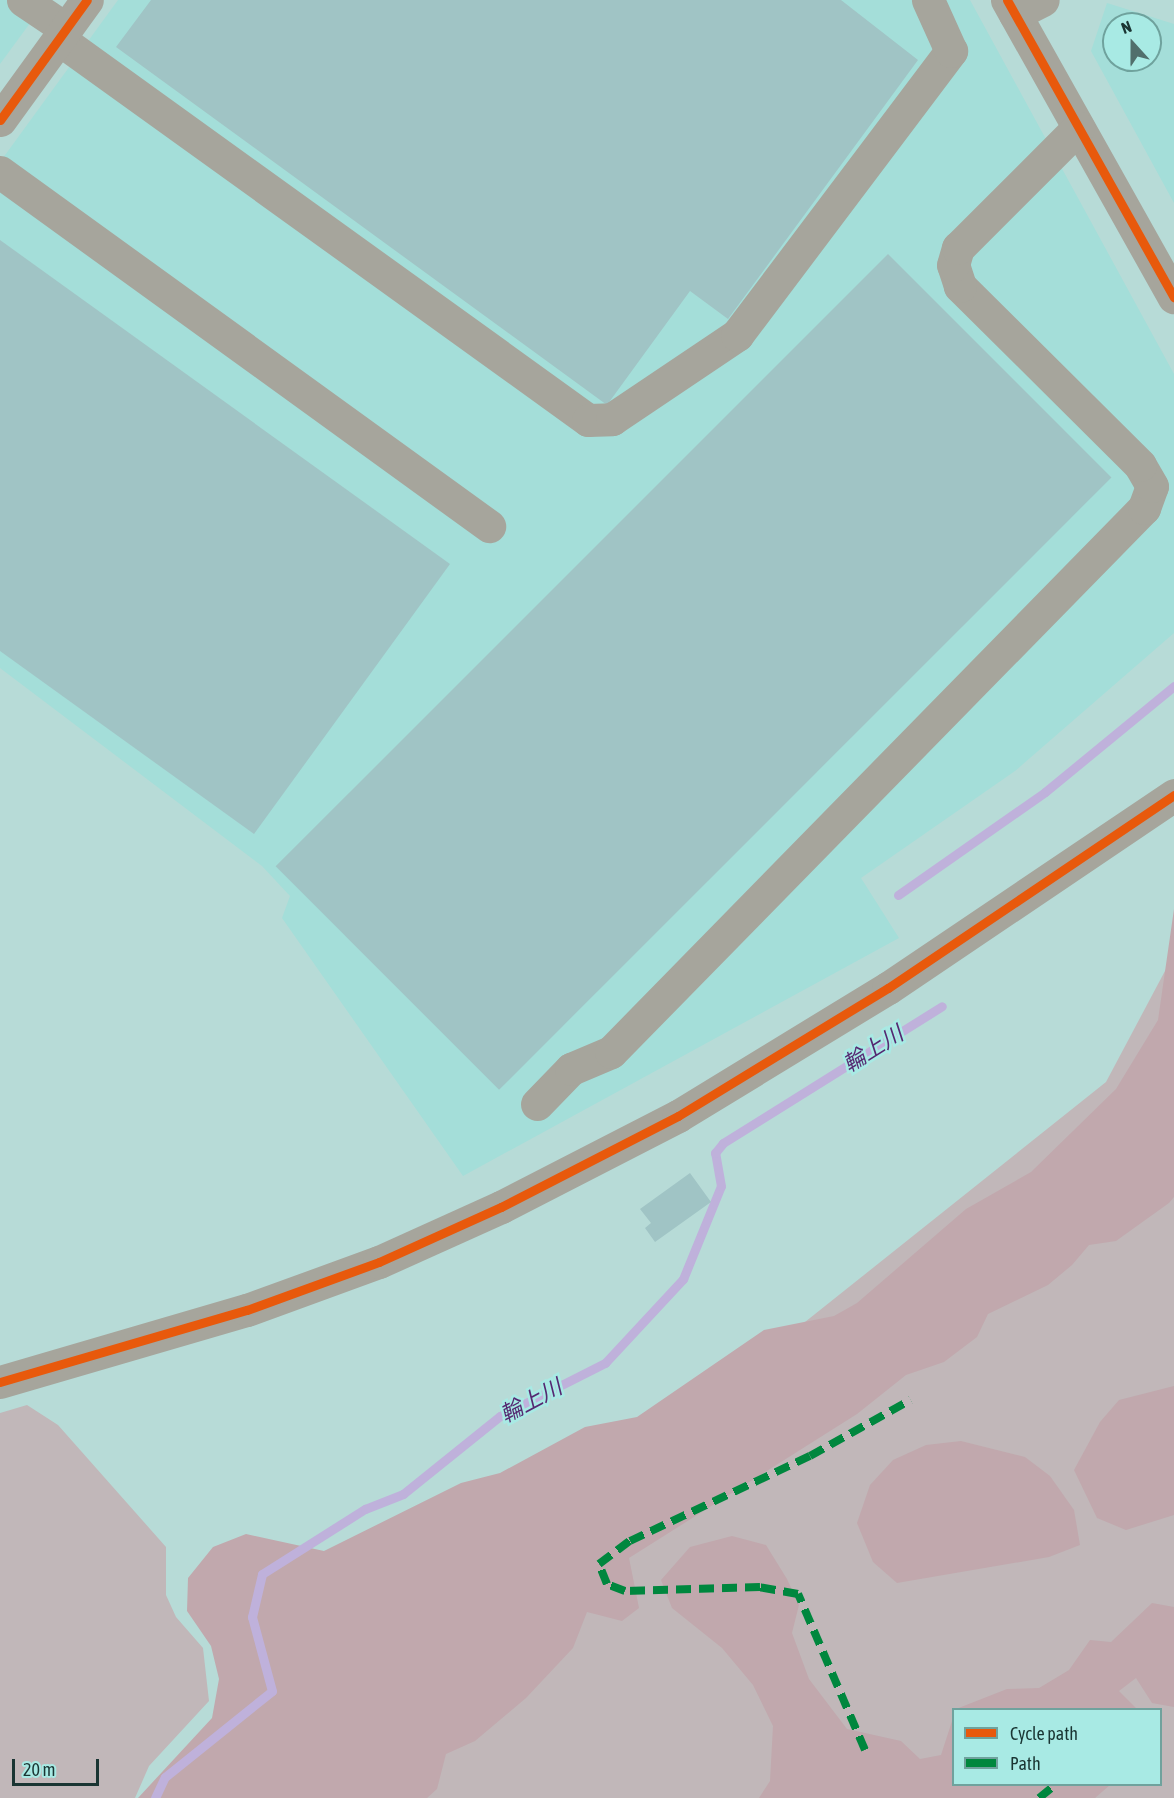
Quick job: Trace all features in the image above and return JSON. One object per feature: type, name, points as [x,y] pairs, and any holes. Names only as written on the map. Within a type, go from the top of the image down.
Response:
[{"type":"street","points":[[23,0],[62,34],[588,420],[612,419],[737,335],[951,51],[928,0]]},
{"type":"street","points":[[0,120],[87,0]]},
{"type":"street","points":[[1021,5],[1078,128],[1174,297]]},
{"type":"street","points":[[537,1104],[571,1069],[611,1052],[1144,507],[1152,486],[1140,465],[960,286],[953,265],[957,248],[1078,128]]},
{"type":"street","points":[[0,172],[489,526]]},
{"type":"street","points":[[0,1382],[247,1310],[379,1262],[501,1207],[688,1110],[888,988],[1174,795]]},
{"type":"shaded area","points":[[0,0],[47,0],[0,64]]},
{"type":"shaded area","points":[[118,0],[970,0],[1174,374],[1174,633],[1015,771],[861,878],[899,938],[463,1176],[282,918],[290,896],[262,866],[0,668],[0,162]]},
{"type":"shaded area","points":[[1107,3],[1136,12],[1104,12]]},
{"type":"shaded area","points":[[1102,18],[1102,71],[1091,51]]},
{"type":"shaded area","points":[[1162,20],[1174,24],[1174,203],[1102,72],[1162,72]]},
{"type":"shaded area","points":[[1174,909],[1174,1197],[1169,1203],[1116,1241],[1089,1245],[1072,1265],[1048,1285],[988,1314],[977,1337],[944,1362],[906,1375],[857,1414],[629,1558],[639,1608],[622,1621],[587,1612],[573,1648],[526,1698],[475,1741],[446,1754],[437,1789],[427,1798],[138,1798],[212,1718],[219,1679],[211,1646],[187,1611],[188,1578],[213,1547],[246,1534],[324,1551],[461,1483],[500,1473],[585,1427],[637,1417],[764,1330],[834,1316],[857,1303],[966,1209],[1031,1172],[1116,1089],[1158,1020]]},
{"type":"shaded area","points":[[1174,954],[1174,1798],[326,1798],[612,1476],[1106,1082]]},
{"type":"shaded area","points":[[1174,1386],[1174,1515],[1126,1530],[1097,1518],[1074,1470],[1100,1422],[1119,1400]]},
{"type":"shaded area","points":[[27,1405],[58,1425],[166,1547],[166,1595],[176,1617],[203,1648],[209,1701],[149,1766],[135,1798],[0,1798],[0,1413]]},
{"type":"shaded area","points":[[961,1441],[1025,1457],[1050,1476],[1074,1510],[1080,1545],[1049,1557],[897,1583],[873,1562],[857,1523],[870,1485],[893,1460],[926,1445]]},
{"type":"shaded area","points":[[732,1536],[766,1545],[787,1579],[799,1605],[792,1633],[809,1679],[847,1729],[901,1741],[920,1759],[941,1755],[952,1721],[952,1786],[1109,1786],[1095,1798],[759,1798],[770,1781],[773,1726],[753,1685],[722,1648],[672,1608],[661,1580],[690,1547]]},
{"type":"shaded area","points":[[1152,1603],[1174,1607],[1174,1707],[1152,1703],[1136,1678],[1119,1691],[1136,1708],[959,1708],[1007,1689],[1039,1688],[1069,1670],[1090,1640],[1111,1642]]},
{"type":"building","points":[[151,0],[841,0],[918,60],[728,319],[690,291],[607,405],[116,47]]},
{"type":"building","points":[[0,240],[450,564],[254,834],[0,651]]},
{"type":"building","points":[[888,254],[1111,477],[499,1090],[276,866]]},
{"type":"building","points":[[690,1173],[711,1202],[655,1242],[645,1228],[651,1223],[640,1209]]},
{"type":"waterway","name":"輪上川","points":[[898,895],[1045,792],[1174,686]]},
{"type":"waterway","name":"輪上川","points":[[155,1798],[165,1777],[272,1691],[252,1617],[262,1574],[365,1509],[403,1494],[500,1416],[605,1363],[683,1279],[721,1186],[715,1153],[723,1143],[942,1006]]},
{"type":"marked path","points":[[865,1750],[798,1594],[760,1587],[625,1591],[607,1584],[599,1564],[630,1541],[810,1456],[910,1400]]},
{"type":"marked path","points":[[1039,1798],[1054,1786]]},
{"type":"cycle path","points":[[0,120],[87,0]]},
{"type":"cycle path","points":[[1007,0],[1174,297]]},
{"type":"cycle path","points":[[0,1382],[247,1310],[379,1262],[501,1207],[678,1116],[888,988],[1174,795]]}]
